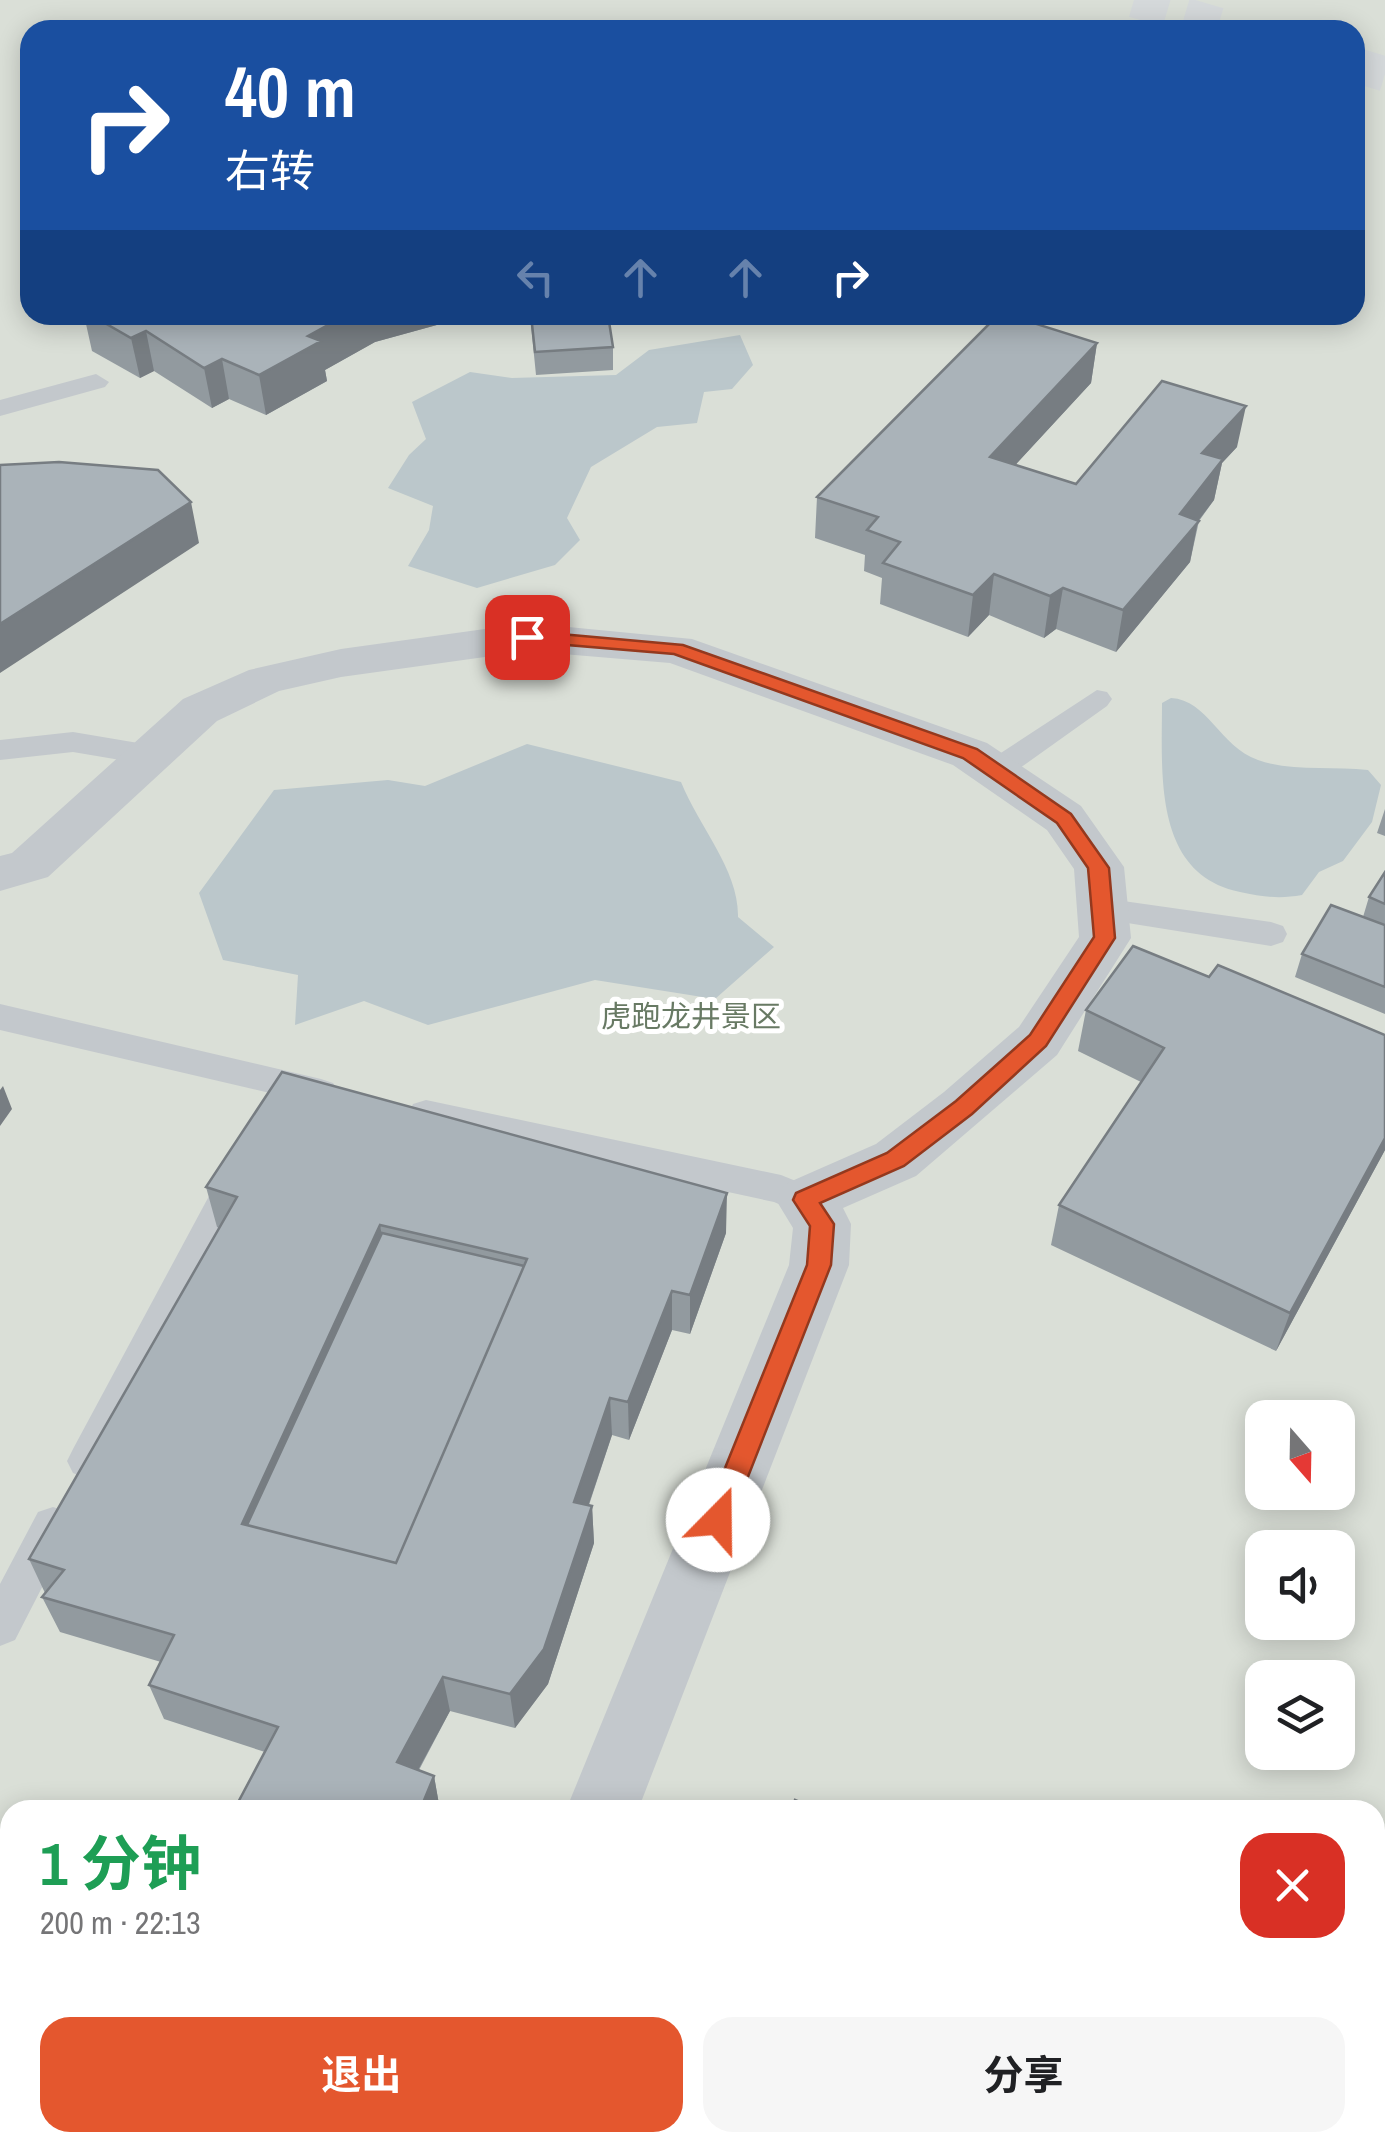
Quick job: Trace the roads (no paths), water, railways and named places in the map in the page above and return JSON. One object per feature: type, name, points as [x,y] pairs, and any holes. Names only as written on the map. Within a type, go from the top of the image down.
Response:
[{"type":"street","points":[[0,874],[30,865],[200,710],[265,680],[341,663],[527,637],[676,649],[970,754],[1064,818],[1099,868],[1105,938],[1038,1040],[964,1108],[896,1160],[804,1200],[822,1224],[819,1265],[606,1800]]},
{"type":"lane","points":[[0,408],[96,382]]},
{"type":"lane","points":[[996,772],[1096,699]]},
{"type":"lane","points":[[0,750],[72,742],[150,755]]},
{"type":"lane","points":[[1102,908],[1271,934]]},
{"type":"lane","points":[[0,1017],[363,1101]]},
{"type":"lane","points":[[268,1120],[287,1085]]},
{"type":"lane","points":[[401,1109],[781,1189],[804,1200]]},
{"type":"lane","points":[[0,1626],[250,1154]]},
{"type":"tunnel","points":[[1134,0],[1201,20]]},
{"type":"tunnel","points":[[1365,68],[1385,74]]},
{"type":"park label","name":"虎跑龙井景区","points":[[691,1016]]}]
